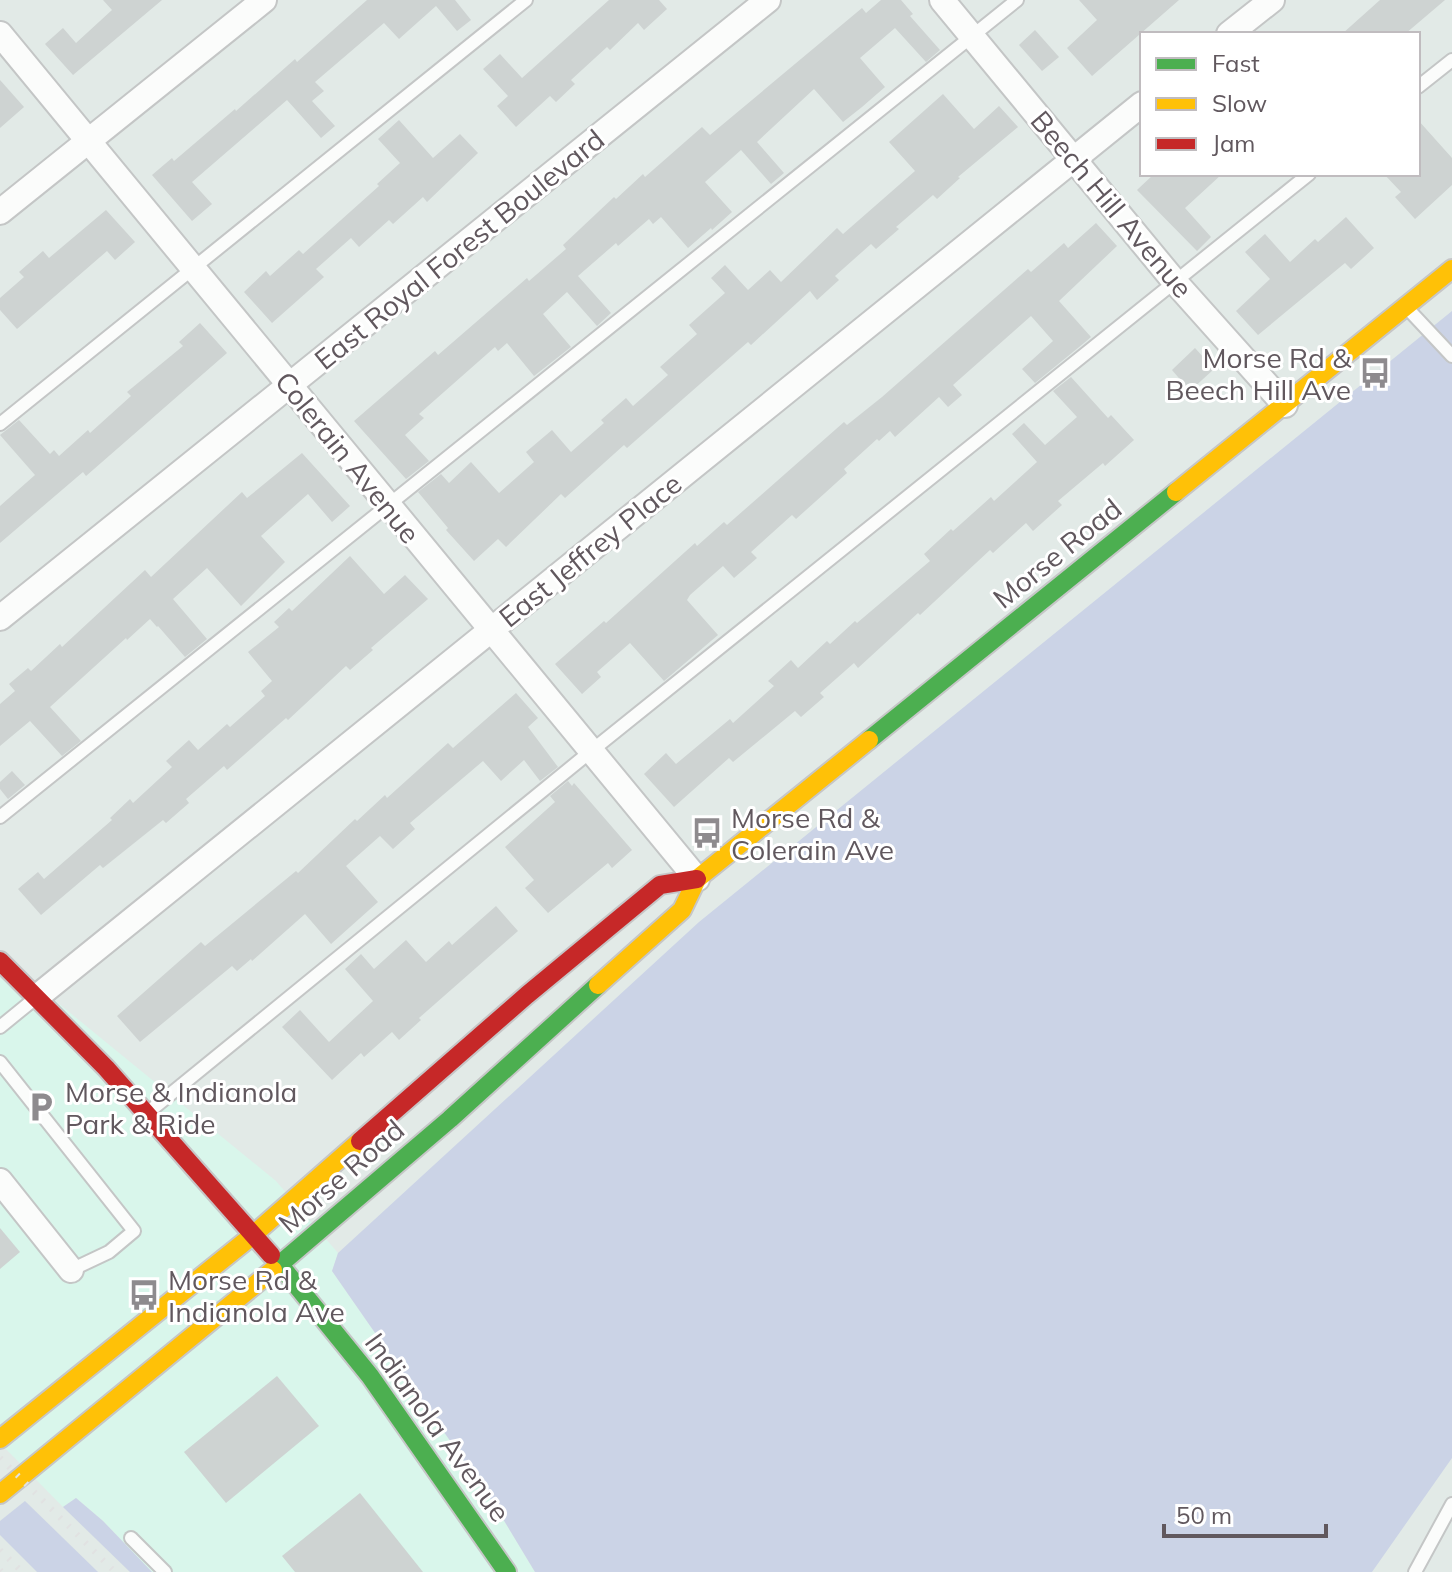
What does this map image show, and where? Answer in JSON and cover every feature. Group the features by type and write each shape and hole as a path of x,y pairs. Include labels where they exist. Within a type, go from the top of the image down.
{"main road":[{"name":"Morse Road","path":"0,1494 280,1265 450,1119 682,910 697,879 1452,269"},
{"name":"Morse Road","path":"0,1439 253,1235 527,995 660,885 697,879"},
{"name":"Indianola Avenue","path":"0,961 38,996 147,1113 313,1303 507,1572"}],"street":[{"path":"0,212 264,0"},
{"name":"East Royal Forest Boulevard","path":"0,618 768,0"},
{"name":"Beech Hill Avenue","path":"942,0 1175,282 1285,405"},
{"path":"1232,32 1272,0"},
{"name":"Colerain Avenue","path":"0,34 697,879"},
{"name":"East Jeffrey Place","path":"38,996 1140,106"},
{"path":"0,1181 71,1270"}],"lane":[{"path":"0,424 526,0"},
{"path":"0,817 1017,0"},
{"path":"1420,85 1452,60"},
{"path":"147,1113 1307,176"},
{"path":"1406,307 1452,356"},
{"path":"0,1027 38,996"},
{"path":"0,1062 134,1231 109,1252 71,1270"},
{"path":"1415,1572 1452,1504"},
{"path":"131,1538 165,1572"}],"shaded area":[{"path":"1452,311 1452,1458 1372,1572 535,1572 494,1504 332,1271 338,1253 699,922"},
{"path":"0,951 58,1003 276,1181 338,1253 332,1271 494,1504 535,1572 152,1572 76,1498 63,1507 0,1443"},
{"path":"76,1498 152,1572 130,1572 63,1507"},
{"path":"25,1501 98,1572 37,1572 0,1535 0,1521"}],"building":[{"path":"103,0 162,0 73,75 45,44 63,28 76,43 112,10"},
{"path":"367,0 455,0 471,20 457,31 436,6 399,39 384,23 315,82 324,91 312,101 335,126 321,138 287,100 192,182 212,204 192,221 152,175 236,111 295,59 297,62"},
{"path":"609,0 659,0 667,9 644,30 638,23 610,50 607,47 571,80 575,84 556,102 550,96 516,127 497,106 508,96 483,69 500,54 522,78"},
{"path":"881,0 901,0 913,14 910,16 940,50 926,62 895,28 860,58 885,87 862,107 843,122 814,89 757,142 784,173 771,184 741,150 705,182 732,212 712,230 688,248 661,217 653,224 649,219 618,246 616,243 578,276 611,313 597,326 567,292 543,314 571,347 534,376 507,343 498,351 495,347 419,414 424,418 405,435 429,461 406,479 354,421 435,351 438,355 527,278 529,281 566,249 563,245 614,197 616,199 643,174 645,177 702,127 710,135 862,8 866,13"},
{"path":"1079,0 1179,0 1092,76 1067,48 1097,20"},
{"path":"1380,0 1445,0 1407,32 1344,32"},
{"path":"1035,30 1059,57 1042,71 1019,45"},
{"path":"0,80 24,107 0,128"},
{"path":"943,94 974,129 999,106 1018,127 958,177 937,199 933,195 876,249 871,244 835,276 839,280 817,300 810,291 751,345 748,342 627,448 624,445 565,498 561,494 506,547 498,539 474,561 418,492 441,474 449,483 471,462 499,493 534,462 526,452 552,430 571,452 604,423 601,420 626,398 633,406 668,375 660,367 697,334 689,325 725,293 711,278 725,265 748,290 770,270 781,282 837,228 843,234 915,171 889,142"},
{"path":"399,120 433,158 460,134 478,153 427,202 423,197 393,224 389,220 359,247 351,238 316,269 324,277 272,323 244,292 266,271 270,276 299,250 303,254 379,186 377,184 400,163 378,139"},
{"path":"1420,122 1452,158 1452,185 1415,219 1395,197 1401,192 1386,176 1420,176"},
{"path":"1152,176 1220,176 1185,208 1211,237 1197,251 1137,190"},
{"path":"106,210 135,242 115,260 107,251 17,329 0,310 0,298 24,277 19,272 43,251 49,258"},
{"path":"1346,217 1374,248 1351,269 1345,263 1258,335 1236,311 1270,279 1245,252 1265,234 1290,262"},
{"path":"1096,223 1117,246 1059,301 1091,337 1035,383 1022,369 1053,341 1031,316 953,385 962,395 948,407 939,397 895,437 890,431 879,441 877,439 844,469 847,473 825,493 796,519 792,515 751,552 757,558 734,578 723,566 690,595 687,600 718,635 664,681 630,643 597,672 601,677 582,694 555,664 695,543 697,546 724,522 727,525 844,422 847,425 882,397 1028,269 1031,272 1064,243 1068,248"},
{"path":"200,323 227,353 86,476 83,472 0,543 0,506 35,475 0,435 19,420 50,454 54,450 59,456 131,396 127,392 183,346 179,342"},
{"path":"1195,348 1214,369 1190,391 1172,370"},
{"path":"1071,377 1108,418 1111,415 1134,440 1058,501 1062,505 1033,531 1026,523 993,553 990,550 858,668 854,663 820,693 824,697 801,717 795,711 733,762 729,758 674,807 644,774 666,753 676,764 730,719 733,723 774,686 768,681 791,660 798,668 827,641 830,644 855,621 857,623 930,561 924,554 951,529 953,531 991,497 994,501 1037,462 1012,434 1024,423 1045,445 1077,417 1053,391"},
{"path":"302,453 350,506 332,522 308,494 261,536 285,562 241,606 207,568 173,599 207,639 185,657 150,619 126,638 50,707 81,741 62,756 30,721 0,746 0,704 15,691 9,684 28,668 31,671 60,644 62,647 145,570 151,577 242,492 247,498"},
{"path":"350,556 384,594 405,575 428,599 350,670 346,666 288,720 286,718 227,770 224,766 186,799 189,803 166,823 163,820 103,868 100,865 41,915 18,889 38,872 44,879 112,820 110,818 130,799 133,803 172,767 166,761 189,740 198,750 265,696 261,691 272,681 248,652 279,627 274,622 289,608 292,611"},
{"path":"516,693 538,718 528,727 558,767 540,781 524,760 501,781 483,761 410,823 415,829 393,849 380,836 346,866 378,902 331,944 305,914 252,961 237,971 232,966 140,1042 117,1016 201,942 205,946 296,871 298,873 355,819 357,821 385,795 387,798 448,743 453,748"},
{"path":"12,771 25,785 8,799 0,789 0,782"},
{"path":"568,781 572,786 574,783 632,850 612,868 608,863 548,913 525,888 534,880 505,847 555,802 550,796"},
{"path":"496,906 518,931 419,1018 421,1020 399,1040 392,1032 364,1057 361,1053 332,1080 282,1027 300,1010 329,1042 373,1001 345,969 361,954 374,969 406,940 426,962 449,941 452,945"},
{"path":"0,1228 20,1252 0,1269"},
{"path":"277,1376 319,1426 226,1503 184,1452"},
{"path":"360,1493 423,1572 295,1572 282,1556"}],"railway":[{"path":"0,1458 115,1572"},
{"path":"0,1550 22,1572"}],"traffic: fast":[{"path":"869,740 1176,492"},
{"path":"273,1270 450,1119 598,985"},
{"path":"280,1265 370,1376 507,1572"}],"traffic: slow":[{"path":"1176,492 1452,269"},
{"path":"598,985 682,910 697,879 869,740"},
{"path":"0,1439 253,1235 360,1141"},
{"path":"0,1494 273,1270"}],"traffic: jam":[{"path":"360,1141 527,995 660,885 697,879"},
{"path":"0,961 106,1068 271,1255"}],"place":[{"name":"Morse Rd & Beech Hill Ave","path":"1375,373"},
{"name":"Morse Rd & Colerain Ave","path":"707,833"},
{"name":"Morse & Indianola Park & Ride","path":"41,1107"},
{"name":"Morse Rd & Indianola Ave","path":"144,1295"}]}
